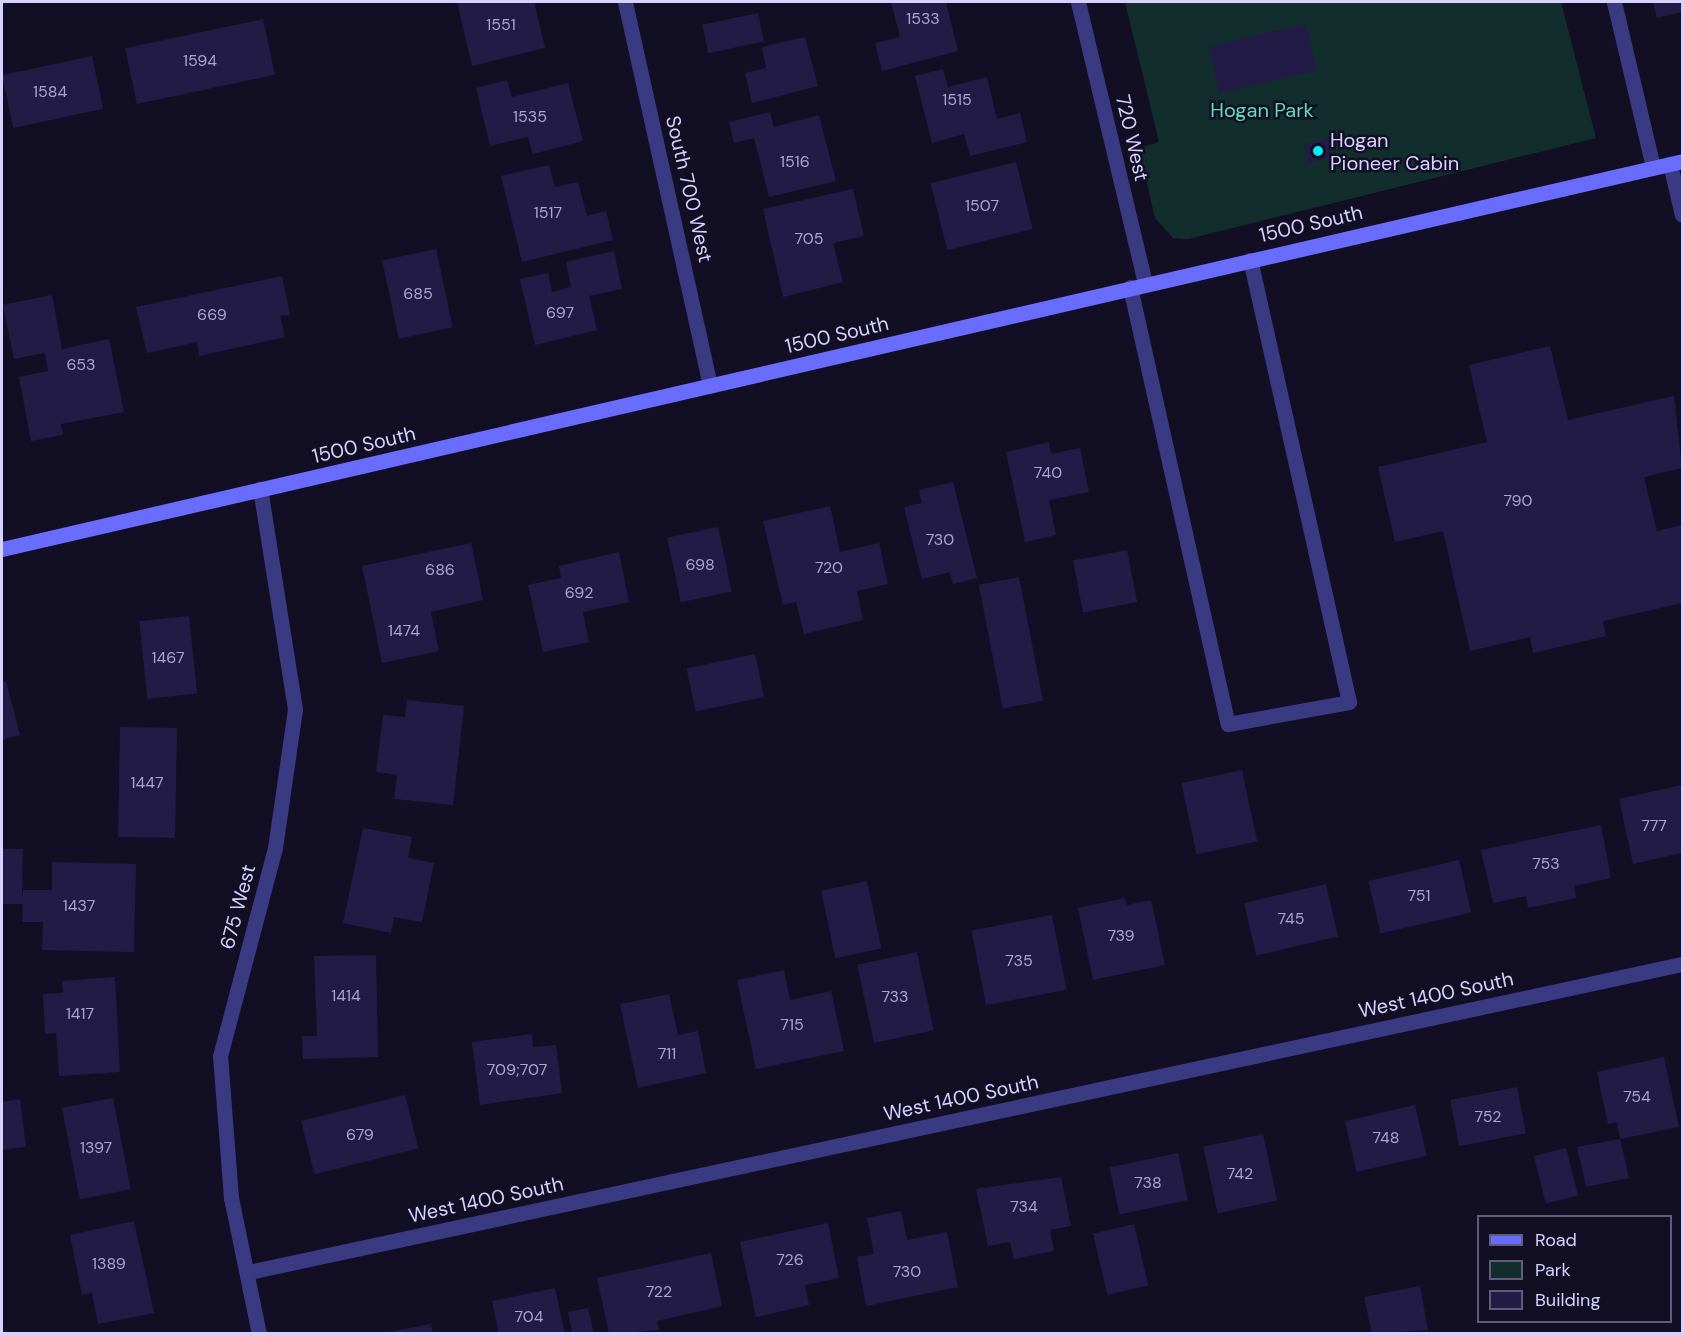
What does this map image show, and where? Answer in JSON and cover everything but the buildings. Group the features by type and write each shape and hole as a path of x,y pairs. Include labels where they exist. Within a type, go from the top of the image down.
{"street":[{"name":"South 700 West","path":"625,2 710,386"},
{"name":"720 West","path":"1078,2 1228,724 1349,702 1250,260"},
{"path":"1614,2 1653,167"},
{"name":"1500 South","path":"2,549 1676,163"},
{"path":"1676,163 1683,215"},
{"name":"675 West","path":"259,1334 249,1272 231,1198 220,1056 275,848 295,709 260,489"},
{"name":"West 1400 South","path":"249,1272 1683,964"}],"green space":[{"name":"Hogan Park","path":"1125,2 1561,2 1596,138 1188,239 1173,238 1155,218 1139,148 1159,142"}],"place":[{"name":"Hogan Pioneer Cabin","path":"1318,151"}]}
